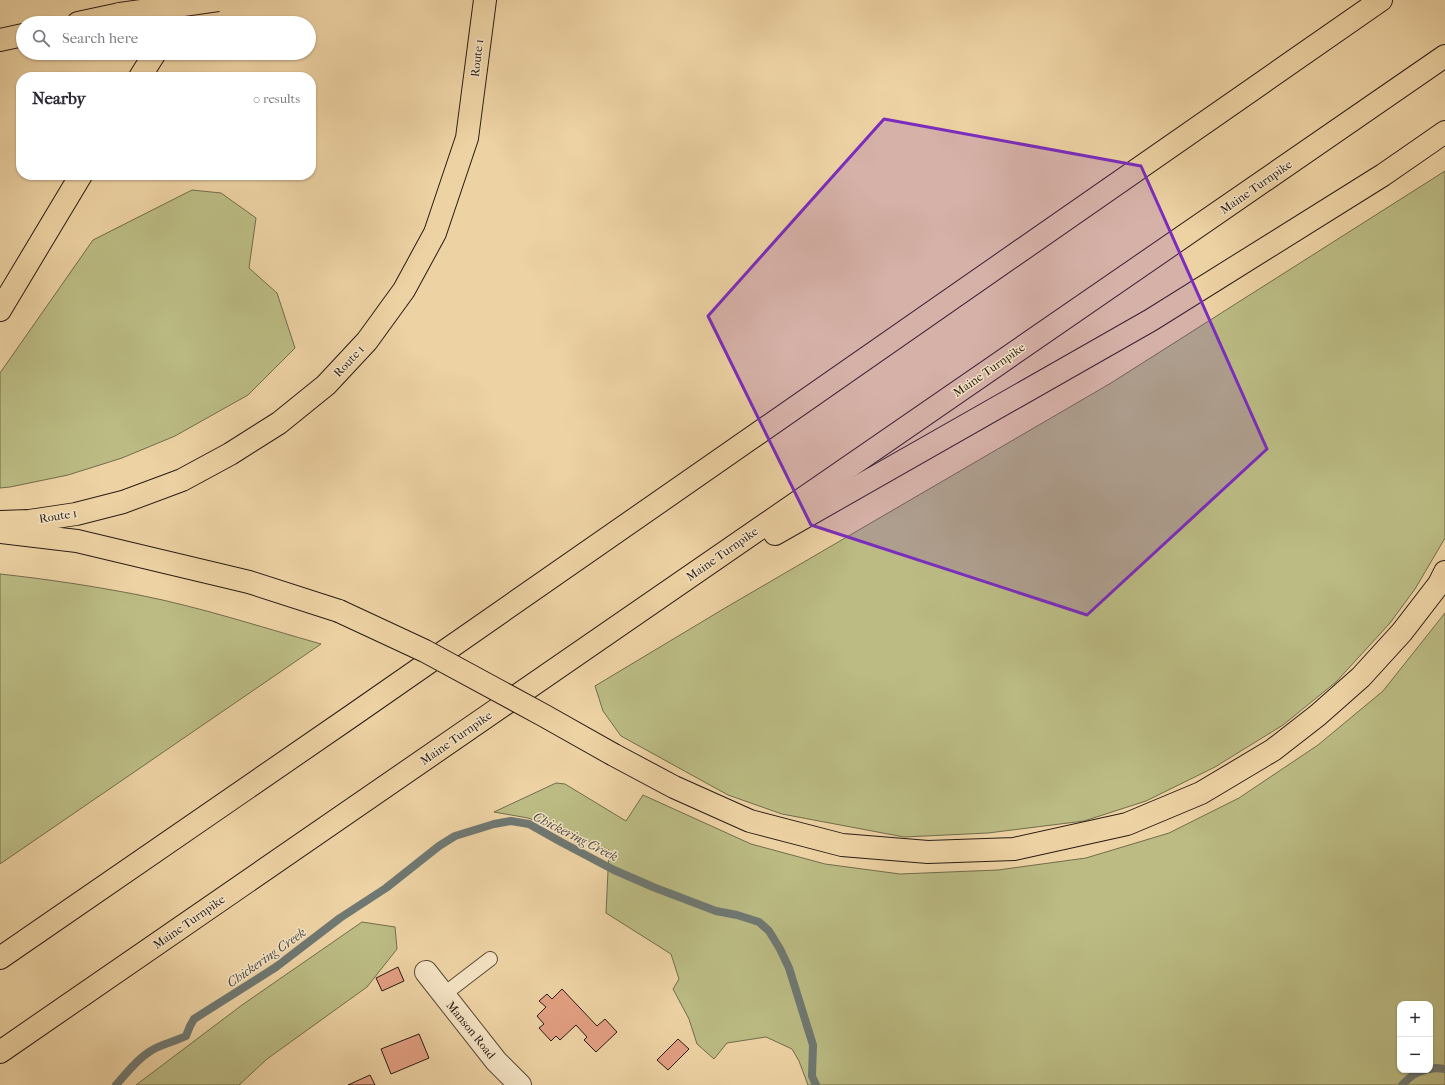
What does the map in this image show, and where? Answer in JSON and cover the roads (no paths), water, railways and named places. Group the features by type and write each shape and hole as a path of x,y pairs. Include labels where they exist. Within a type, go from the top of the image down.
{"main road":[{"path":"177,16 187,0"},
{"path":"111,16 218,0"},
{"name":"Route 1","path":"0,522 29,521 76,514 123,502 182,480 230,454 279,423 326,385 367,342 404,290 435,232 455,175 467,138 485,0"},
{"path":"0,958 353,715 1382,0"},
{"path":"0,40 16,37"},
{"name":"Maine Turnpike","path":"0,1052 1445,56"},
{"path":"143,72 151,60"},
{"path":"648,606 1151,320 1383,175 1445,132"},
{"path":"0,310 78,180"},
{"path":"0,532 77,541 249,582 339,611 425,651 544,715 614,756 674,787 750,820 842,845 928,852 1014,849 1127,824 1201,793 1272,750 1318,715 1361,677 1402,632 1439,584 1445,572"}],"street":[{"name":"Manson Road","path":"426,972 496,1061 520,1085"}],"lane":[{"path":"443,995 490,959"}],"waterway":[{"name":"Chickering Creek","path":"116,1085 131,1067 144,1055 153,1049 186,1036 194,1019 276,967 340,918 386,888 439,846 455,836 494,824 511,821 529,824 614,870 653,887 716,911 737,915 759,922 769,931 789,968 813,1045 812,1076 816,1085"},
{"name":"Chickering Creek","path":"1433,1068 1445,1069"},
{"name":"Chickering Creek","path":"1402,1085 1417,1073"}]}
